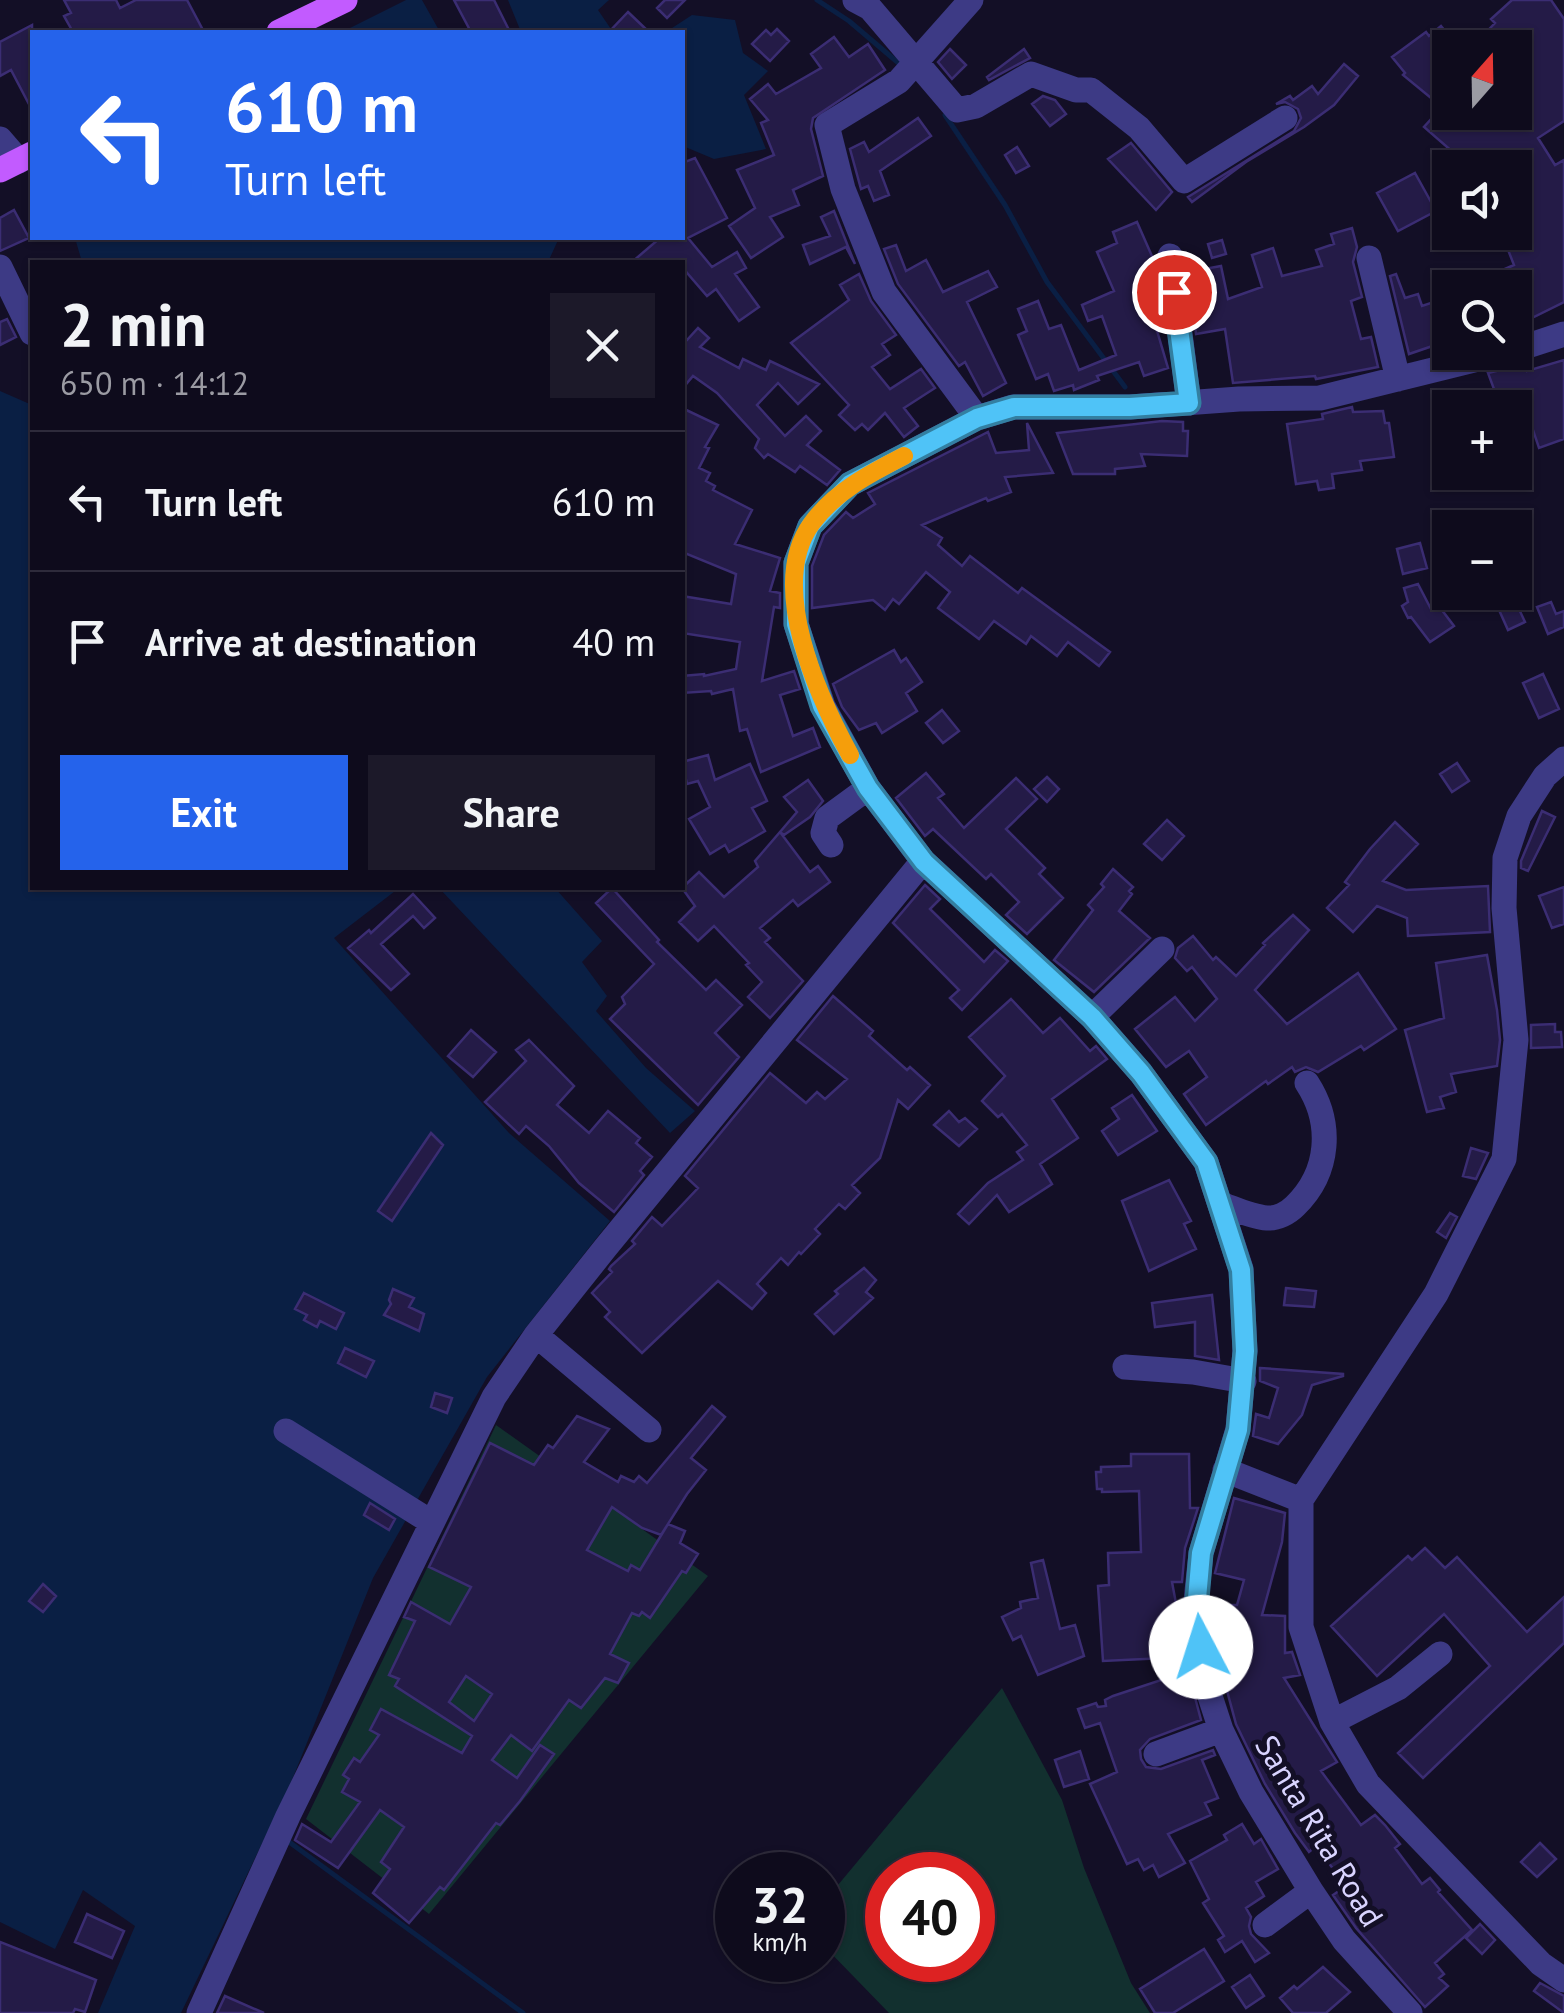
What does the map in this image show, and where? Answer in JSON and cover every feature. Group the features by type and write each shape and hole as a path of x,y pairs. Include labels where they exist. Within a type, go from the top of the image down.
{"main road":[{"path":"283,30 345,0"}],"street":[{"path":"855,0 870,8 907,70 958,110 976,106 1030,74 1076,90 1091,90 1138,128 1184,181 1284,118"},
{"path":"971,0 907,70 827,125 843,189 884,292 977,418"},
{"path":"0,138 17,162"},
{"path":"1170,256 1189,403"},
{"path":"1369,258 1398,379"},
{"path":"0,267 30,329"},
{"path":"1532,344 1564,334"},
{"name":"Santa Rita Road","path":"1410,2013 1344,1940 1311,1891 1251,1792 1221,1730 1206,1684 1196,1610 1201,1553 1238,1430 1244,1381 1241,1270 1206,1162 1141,1073 1092,1017 924,862 868,788 822,706 796,624 796,563 810,526 850,484 977,418 1014,407 1130,407 1320,398 1434,370"},
{"path":"1564,759 1545,776 1519,816 1505,858 1504,908 1516,1040 1504,1159 1436,1294 1301,1500 1301,1627 1332,1722 1368,1784 1541,1964 1564,1980"},
{"path":"832,845 824,833 827,818 868,788"},
{"path":"200,2013 288,1816 494,1397 536,1336 924,862"},
{"path":"1092,1017 1162,949"},
{"path":"1221,1204 1270,1219 1288,1213 1306,1196 1323,1166 1325,1133 1317,1098 1307,1083"},
{"path":"536,1336 649,1430"},
{"path":"1125,1367 1244,1381"},
{"path":"286,1432 431,1522"},
{"path":"1225,1470 1301,1500"},
{"path":"1332,1722 1398,1688 1440,1654"},
{"path":"1156,1754 1221,1730"},
{"path":"1265,1925 1311,1891"}],"green space":[{"path":"496,1425 708,1576 429,1914 306,1819"},
{"path":"1002,1688 1062,1800 1084,1868 1131,1983 1150,2013 889,2013 845,1968 845,1877 865,1853 865,1982 995,1982 995,1852 865,1852"}],"water":[{"path":"406,0 422,0 439,30 346,30"},
{"path":"508,0 609,0 598,10 612,30 520,30"},
{"path":"692,15 735,20 743,53 768,71 744,95 766,149 714,159 685,147 685,30 669,30"},
{"path":"76,240 558,240 549,260 81,260"},
{"path":"0,391 30,404 30,890 396,890 334,938 509,1133 610,1221 487,1377 373,1578 290,1785 181,2013 98,2013 135,1926 83,1890 55,1949 0,1922"},
{"path":"441,890 557,890 602,941 582,962 607,996 596,1011 646,1068 695,1111 670,1133"}],"building":[{"path":"64,0 116,0 120,8 136,0 187,0 203,30 72,30 64,16 71,13"},
{"path":"454,0 494,0 509,30 470,30"},
{"path":"665,0 685,0 667,18 657,8"},
{"path":"1512,0 1551,0 1564,19 1564,121 1538,138 1555,165 1564,160 1564,302 1532,318 1532,270 1503,270 1514,265 1508,250 1532,250 1532,150 1451,150 1424,127 1432,118 1432,130 1532,130 1532,30 1488,30 1495,23 1491,19"},
{"path":"628,12 647,30 611,30"},
{"path":"32,25 30,106 11,70 0,76 0,42"},
{"path":"777,29 789,41 770,61 752,44 766,30 771,35"},
{"path":"1426,32 1429,36 1432,34 1432,99 1403,75 1392,57"},
{"path":"834,37 849,57 868,44 885,70 813,118 811,129 823,176 793,190 799,205 770,217 783,237 751,258 729,226 755,208 737,170 774,155 761,123 768,120 750,99 768,84 776,94 821,68 811,54"},
{"path":"950,49 966,65 952,79 938,62"},
{"path":"1024,49 1030,58 989,80 987,77"},
{"path":"1344,64 1358,76 1334,105 1192,202 1188,197 1294,131 1301,118 1298,109 1285,102 1276,104 1290,96 1293,100 1312,86 1318,94"},
{"path":"1043,96 1055,100 1066,114 1050,126 1032,104"},
{"path":"918,118 931,136 880,171 889,195 874,201 868,186 861,189 850,149 864,142 869,152"},
{"path":"1131,143 1172,192 1156,210 1108,159"},
{"path":"1017,147 1029,166 1016,173 1005,155"},
{"path":"695,158 727,218 688,238 712,267 737,252 746,268 735,274 759,307 739,321 716,289 707,296 685,270 685,260 634,260 658,240 685,240 685,162"},
{"path":"1415,173 1432,204 1432,213 1398,231 1377,193"},
{"path":"14,210 29,238 0,251 0,218"},
{"path":"834,211 855,264 846,247 810,264 803,245 830,236 821,217"},
{"path":"1137,222 1155,263 1155,267 1140,273 1168,368 1144,376 1139,362 1097,376 1099,380 1074,390 1073,385 1054,391 1048,374 1036,379 1018,335 1027,331 1018,309 1038,301 1049,329 1061,325 1079,370 1116,355 1102,316 1088,321 1082,305 1114,291 1097,252 1117,243 1113,232"},
{"path":"1352,228 1357,247 1353,262 1362,297 1351,301 1361,339 1371,337 1378,367 1316,379 1315,376 1233,383 1225,329 1196,334 1188,272 1221,266 1228,299 1262,287 1252,255 1273,248 1282,276 1322,266 1316,250 1334,244 1331,234"},
{"path":"1222,240 1226,254 1212,258 1208,244"},
{"path":"896,245 906,271 926,260 943,292 988,271 997,287 967,302 1006,383 983,396 965,362 959,366 898,284 884,249"},
{"path":"859,274 871,301 896,335 882,344 890,355 872,367 890,389 921,369 935,388 904,408 918,426 904,437 885,413 868,430 862,424 855,430 839,415 849,405 791,343 849,300 840,285"},
{"path":"1396,274 1405,298 1418,294 1422,306 1432,303 1432,346 1409,354 1390,276"},
{"path":"7,319 16,337 0,345 0,322"},
{"path":"698,328 709,338 700,347 739,368 743,359 766,370 770,361 819,384 798,404 778,383 757,405 785,436 806,416 821,431 807,445 840,470 827,485 800,466 795,472 768,454 764,458 755,448 759,439 717,393 693,376 685,385 687,340"},
{"path":"1564,360 1564,439 1539,448 1532,427 1532,390 1494,390 1488,373 1532,370"},
{"path":"1352,407 1353,412 1383,411 1385,423 1389,423 1394,457 1360,461 1362,470 1332,474 1334,488 1319,490 1317,481 1296,484 1287,424 1323,419 1322,414"},
{"path":"685,409 718,425 699,468 710,473 706,481 715,486 713,490 752,510 735,544 780,558 770,591 780,593 780,608 774,607 762,681 794,671 800,689 780,695 793,736 813,728 820,747 761,772 747,729 740,731 733,689 712,694 685,693 685,676 736,669 740,642 685,633 685,596 731,604 736,574 685,553"},
{"path":"1183,422 1183,431 1188,431 1187,456 1141,454 1145,466 1115,469 1115,474 1073,474 1057,433"},
{"path":"1027,423 1053,473 1005,477 1011,492 988,501 986,498 922,525 942,538 938,545 962,566 970,556 1018,593 1022,588 1110,652 1099,666 1068,642 1057,656 1031,636 1026,644 994,621 979,639 938,608 950,592 926,572 899,604 893,599 885,610 873,600 812,608 812,566 824,535 846,512 853,518 875,504 868,493 988,432 996,453 1029,450"},
{"path":"1420,543 1427,568 1403,574 1397,549"},
{"path":"1418,584 1431,609 1442,610 1454,626 1430,642 1402,606 1408,602 1404,588"},
{"path":"1551,602 1556,614 1564,611 1564,627 1548,634 1537,607"},
{"path":"1499,610 1519,610 1525,622 1508,630"},
{"path":"894,650 901,662 906,658 922,682 906,693 917,711 882,733 876,723 859,730 842,707 833,684"},
{"path":"1543,674 1559,709 1539,718 1523,683"},
{"path":"942,710 959,731 943,743 926,723"},
{"path":"708,755 715,780 750,764 767,801 752,808 765,831 729,852 725,845 710,854 689,819 710,807 698,781 687,784 685,761"},
{"path":"1457,763 1469,781 1452,792 1440,774"},
{"path":"926,773 944,794 938,798 964,828 1016,778 1037,799 1006,829 1045,868 1039,874 1063,898 1027,934 1006,915 1019,902 991,874 986,879 933,829 925,836 896,798"},
{"path":"1047,777 1059,789 1047,802 1034,789"},
{"path":"808,780 823,801 810,817 784,835 780,832 797,812 784,797"},
{"path":"1542,811 1555,817 1528,871 1521,868 1521,861"},
{"path":"1167,820 1184,836 1162,860 1144,844"},
{"path":"1395,822 1418,844 1383,881 1406,890 1488,886 1490,932 1408,936 1407,918 1377,906 1353,932 1327,908"},
{"path":"780,832 810,872 818,866 830,882 798,906 793,900 760,928 770,938 765,942 803,981 770,1018 748,997 762,982 714,926 698,941 679,922 695,906 683,890 699,872 724,897 758,867 755,861"},
{"path":"1113,869 1133,887 1119,911 1150,938 1094,992 1054,960 1093,910 1088,905"},
{"path":"925,885 940,899 930,909 984,962 995,950 1008,961 962,1010 950,998 959,990 893,923"},
{"path":"1564,887 1564,924 1552,928 1539,896"},
{"path":"614,890 657,942 706,990 716,980 742,1005 715,1033 739,1057 698,1105 610,1019 625,1004 622,997 654,964 596,903"},
{"path":"413,894 435,918 424,928 413,916 381,944 409,974 391,990 348,948 369,930 371,933"},
{"path":"1293,915 1309,930 1255,990 1287,1024 1358,973 1396,1029 1318,1072 1306,1067 1295,1072 1292,1067 1206,1125 1184,1094 1207,1077 1189,1051 1166,1067 1135,1029 1175,997 1195,1021 1217,999 1192,967 1187,971 1175,958 1178,948 1193,936 1213,960 1216,957 1236,976"},
{"path":"1487,955 1500,1040 1497,1066 1451,1074 1456,1092 1440,1097 1444,1108 1427,1112 1405,1030 1444,1018 1436,963"},
{"path":"833,996 873,1031 869,1036 930,1085 908,1109 898,1100 880,1158 852,1185 860,1193 845,1209 839,1204 815,1229 820,1234 788,1265 781,1258 757,1284 766,1293 752,1309 718,1281 642,1353 605,1317 610,1312 592,1293 612,1272 611,1266 635,1244 632,1241 652,1217 662,1226 698,1188 685,1176 770,1073 806,1103 817,1092 825,1099 847,1079 797,1040"},
{"path":"1011,999 1043,1033 1060,1018 1090,1051 1096,1046 1107,1059 1052,1099 1078,1138 1040,1164 1052,1184 1009,1212 997,1195 969,1224 958,1214 988,1183 1023,1160 1017,1152 1027,1145 1002,1114 998,1117 982,1101 1005,1076 969,1037"},
{"path":"1555,1024 1555,1032 1561,1032 1562,1047 1531,1048 1531,1025"},
{"path":"471,1030 496,1052 473,1077 448,1056"},
{"path":"529,1040 574,1086 557,1105 589,1133 608,1111 640,1138 636,1143 652,1157 640,1171 644,1175 614,1212 579,1183 549,1146 526,1126 519,1134 485,1102 526,1061 516,1050"},
{"path":"1132,1095 1157,1131 1118,1155 1102,1131 1119,1119 1112,1108"},
{"path":"949,1111 959,1122 965,1118 977,1129 959,1146 934,1125"},
{"path":"431,1133 443,1145 392,1221 378,1211"},
{"path":"1471,1148 1488,1153 1476,1179 1463,1176"},
{"path":"1169,1180 1191,1221 1184,1224 1196,1249 1149,1271 1122,1201"},
{"path":"1450,1213 1457,1217 1446,1238 1437,1232"},
{"path":"864,1268 876,1280 866,1292 873,1298 834,1334 815,1314 838,1294 835,1291"},
{"path":"1286,1288 1316,1291 1314,1307 1284,1305"},
{"path":"393,1289 414,1298 409,1307 424,1314 419,1331 384,1315 391,1304"},
{"path":"304,1293 344,1313 336,1329 320,1321 317,1327 304,1320 307,1315 295,1309"},
{"path":"1212,1295 1219,1360 1195,1356 1195,1322 1155,1327 1152,1303"},
{"path":"345,1348 374,1361 366,1377 338,1363"},
{"path":"1260,1368 1343,1376 1312,1385 1302,1415 1278,1444 1253,1436 1256,1414 1269,1418 1278,1388 1260,1381"},
{"path":"435,1393 452,1398 447,1413 431,1407"},
{"path":"712,1406 725,1417 691,1458 706,1470 687,1494 661,1535 642,1528 612,1507 587,1550 628,1571 631,1565 640,1570 668,1524 685,1531 680,1543 698,1554 650,1618 642,1612 639,1616 632,1613 610,1654 629,1663 618,1683 605,1678 581,1708 569,1700 532,1751 511,1735 492,1760 517,1778 540,1745 554,1754 520,1801 500,1825 496,1823 444,1890 440,1887 409,1923 373,1893 390,1869 381,1862 404,1827 380,1810 338,1868 295,1840 302,1824 331,1842 360,1802 342,1792 349,1779 343,1775 354,1758 360,1762 379,1735 370,1730 381,1709 462,1753 472,1736 395,1686 399,1679 389,1675 415,1621 404,1617 411,1602 450,1624 471,1587 429,1567 490,1443 534,1465 548,1445 553,1448 577,1416 609,1429 584,1462 618,1482 621,1476 634,1482 639,1476 647,1483","holes":["466,1676 492,1694 474,1721 449,1702"]},
{"path":"1131,1454 1189,1454 1190,1508 1198,1508 1185,1548 1182,1582 1172,1582 1186,1657 1103,1661 1098,1586 1109,1585 1108,1553 1141,1552 1139,1491 1102,1492 1097,1489 1096,1472 1101,1472 1101,1467 1131,1466"},
{"path":"1234,1498 1285,1513 1282,1542 1262,1615 1285,1616 1285,1653 1292,1652 1300,1675 1284,1678 1337,1762 1321,1771 1361,1825 1375,1815 1385,1825 1400,1844 1395,1848 1422,1884 1430,1878 1472,1930 1435,1963 1444,1974 1439,1978 1448,1986 1425,2007 1356,1928 1333,1895 1346,1886 1316,1846 1309,1852 1295,1833 1265,1784 1236,1724 1219,1661 1228,1658 1227,1654 1218,1655 1211,1610 1212,1605 1237,1605 1244,1580 1215,1573"},
{"path":"370,1503 395,1519 389,1530 364,1515"},
{"path":"1425,1548 1445,1568 1457,1557 1527,1632 1564,1597 1564,1643 1423,1778 1398,1753 1490,1666 1444,1614 1377,1676 1331,1626 1408,1556 1412,1560"},
{"path":"1043,1560 1060,1629 1075,1625 1084,1656 1038,1675 1021,1636 1013,1640 1002,1617 1021,1608 1020,1602 1038,1598 1031,1563"},
{"path":"43,1584 56,1596 43,1612 29,1601"},
{"path":"1188,1671 1201,1720 1150,1739 1140,1750 1141,1759 1146,1767 1161,1769 1213,1750 1215,1755 1202,1760 1218,1798 1205,1803 1211,1815 1168,1834 1185,1863 1159,1877 1153,1865 1144,1870 1138,1859 1127,1864 1090,1784 1117,1772 1100,1723 1085,1728 1078,1709 1096,1703 1098,1707 1106,1706 1105,1700 1113,1696"},
{"path":"1080,1751 1089,1779 1064,1787 1055,1760"},
{"path":"1242,1824 1254,1844 1261,1839 1278,1869 1256,1882 1264,1896 1246,1908 1251,1917 1251,1934 1269,1953 1255,1962 1242,1941 1225,1952 1218,1940 1224,1936 1203,1903 1209,1899 1190,1861 1227,1840 1224,1835"},
{"path":"1540,1843 1556,1859 1537,1877 1521,1862"},
{"path":"87,1914 124,1931 112,1958 75,1942"},
{"path":"1480,1924 1495,1940 1482,1954 1466,1938"},
{"path":"0,1942 96,1980 85,2012 75,2009 73,2013 0,2013"},
{"path":"1204,1949 1224,1981 1173,2013 1155,2013 1140,1989"},
{"path":"1323,1967 1350,1992 1326,2013 1293,2013 1280,1998"},
{"path":"1250,1975 1264,1996 1246,2008 1232,1987"},
{"path":"1540,1983 1564,1996 1564,2013 1534,1991"},
{"path":"225,1996 264,2013 217,2013"}],"waterway":[{"path":"817,0 849,21 902,66"},
{"path":"945,115 1005,205 1047,282 1125,387"},
{"path":"285,1839 523,2013"}],"slow traffic":[{"path":"850,755 822,706 796,624 796,563 810,526 850,484 904,456"}],"route":[{"path":"1174,292 1189,403 1014,407 977,418 850,484 810,526 796,563 796,624 822,706 868,788 924,862 1092,1017 1141,1073 1206,1162 1241,1270 1245,1351 1238,1430 1201,1553 1196,1610 1201,1647"}]}
